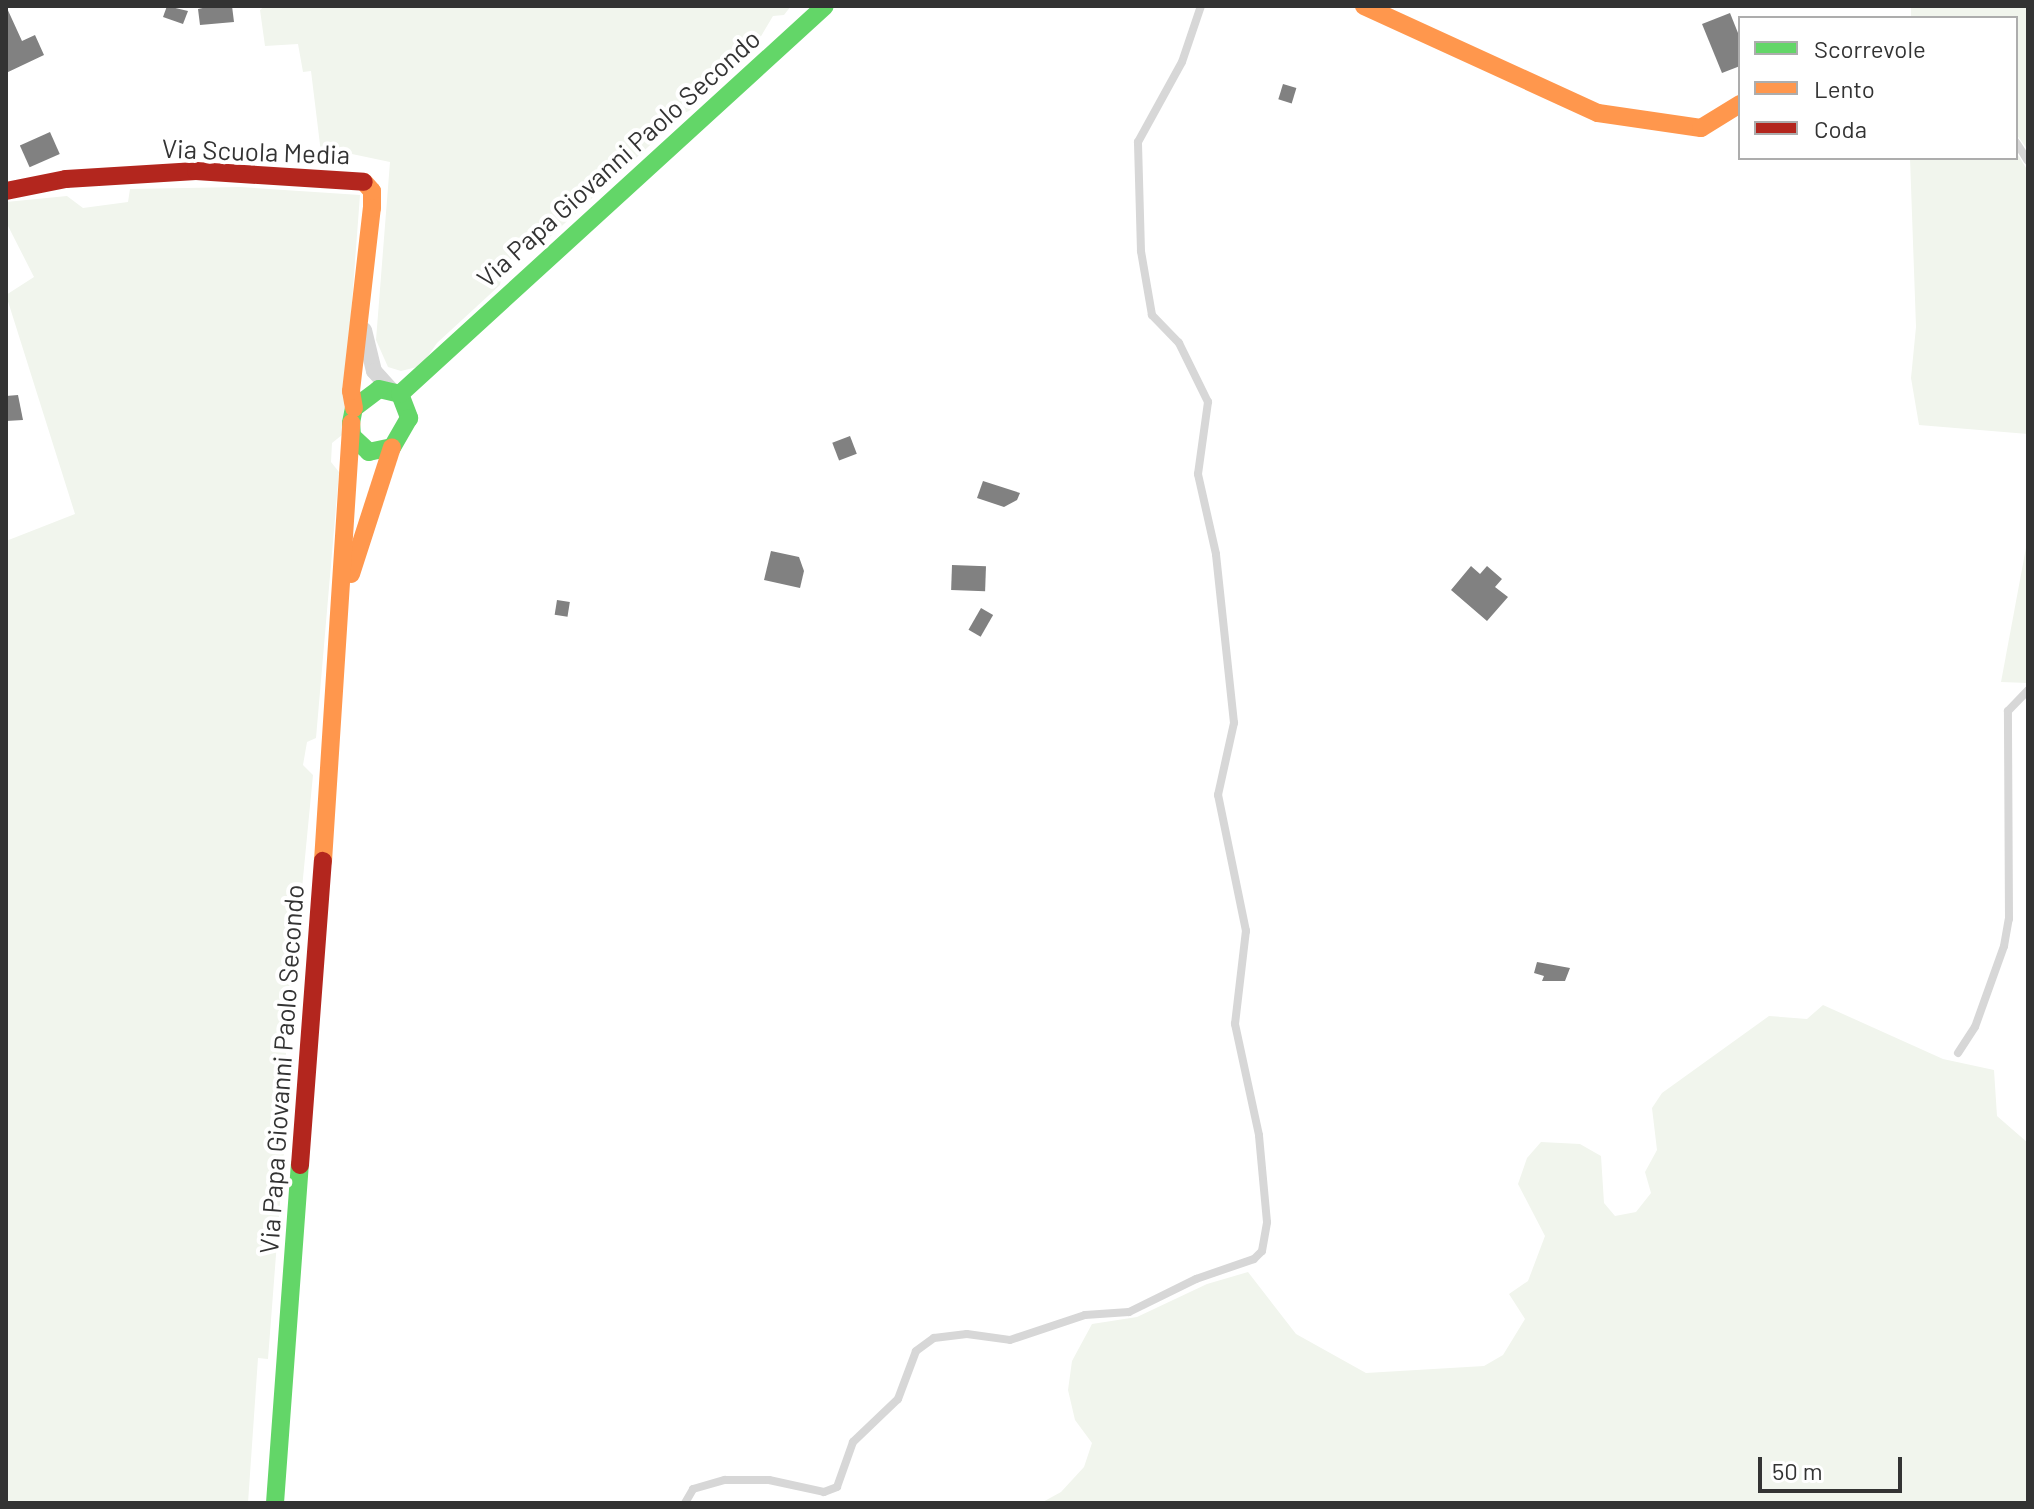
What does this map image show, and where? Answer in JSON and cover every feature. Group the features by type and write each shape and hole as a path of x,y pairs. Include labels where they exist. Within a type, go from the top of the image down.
{"main road":[{"name":"Via Papa Giovanni Paolo Secondo","path":"449,352 492,306 825,6"},
{"path":"1364,6 1598,113 1701,128 1738,105"},
{"name":"Via Scuola Media","path":"6,191 132,173 363,181 372,191 363,319 351,391 353,415 340,639"},
{"path":"392,447 369,452 359,448 353,415 367,394 395,391 449,352"},
{"path":"340,639 354,558 392,447 449,352"},
{"path":"395,391 409,418"},
{"name":"Via Papa Giovanni Paolo Secondo","path":"275,1503 340,639"}],"street":[{"path":"363,319 367,354 395,391"}],"lane":[{"path":"685,1503 693,1489 725,1480 769,1480 824,1492 837,1487 853,1442 898,1399 916,1351 934,1338 1025,1338 1085,1315 1129,1312 1196,1279 1254,1259 1262,1251 1267,1222 1259,1135 1235,1024 1246,931 1218,795 1234,723 1216,554 1198,474 1208,402 1179,343 1152,315 1141,251 1138,142 1182,62 1201,6"},
{"path":"1958,1053 1975,1027 2004,946 2009,919 2008,711 2028,690"}],"shaded area":[{"path":"265,6 791,6 784,15 773,16 754,48 689,111 662,122 660,136 540,246 523,247 503,268 500,285 437,343 421,366 401,371 388,367 376,340 390,162 352,154 322,161 311,71 303,72 298,44 265,46 260,10"},
{"path":"1911,6 2028,6 2028,150 2018,137 2018,16 1911,16"},
{"path":"2018,155 2028,171 2028,434 1919,425 1911,378 1916,327 1910,160 2018,160"},
{"path":"240,187 360,195 342,435 332,443 331,462 339,472 316,738 307,742 303,765 313,775 278,1136 285,1138 268,1359 258,1358 248,1503 6,1503 6,541 75,514 6,295 34,277 6,222 6,202 67,196 83,208 128,202 130,189"},
{"path":"2028,537 2028,683 2001,682"},
{"path":"1823,1005 1943,1059 1994,1070 1997,1116 2028,1143 2028,1503 1041,1503 1061,1492 1084,1467 1092,1443 1075,1420 1068,1390 1072,1361 1092,1324 1137,1317 1207,1284 1248,1272 1296,1334 1366,1373 1484,1366 1503,1355 1525,1319 1509,1294 1528,1281 1545,1236 1518,1184 1527,1158 1541,1142 1580,1144 1601,1156 1604,1203 1615,1216 1636,1212 1651,1193 1645,1172 1657,1150 1652,1108 1662,1093 1769,1016 1807,1019"}],"building":[{"path":"6,6 22,41 35,35 44,55 6,73"},
{"path":"167,6 188,11 183,24 163,17"},
{"path":"232,6 234,22 200,25 198,9"},
{"path":"1730,13 1738,33 1738,67 1722,73 1702,24"},
{"path":"1283,84 1296,88 1292,103 1278,99"},
{"path":"50,132 60,154 30,167 20,145"},
{"path":"18,395 23,420 6,421 6,396"},
{"path":"850,436 857,454 839,461 832,443"},
{"path":"983,481 1020,493 1017,500 1004,507 977,498"},
{"path":"771,551 799,557 804,571 800,588 764,580"},
{"path":"952,565 986,566 985,591 951,590"},
{"path":"1471,566 1480,574 1487,566 1502,579 1495,587 1508,597 1487,621 1451,590"},
{"path":"557,600 570,602 567,617 555,615"},
{"path":"981,608 993,615 981,637 968,630"},
{"path":"1537,962 1570,968 1565,981 1542,981 1544,976 1534,973"}],"traffic: fast":[{"path":"400,394 825,6"},
{"path":"379,389 400,394 409,418 392,447 369,452 352,436 351,423 354,408 379,389"},
{"path":"275,1503 300,1165"}],"traffic: slow":[{"path":"1364,6 1598,113 1701,128 1738,105"},
{"path":"354,408 351,391 372,208 372,191 364,182"},
{"path":"323,861 351,423"},
{"path":"351,574 392,447"}],"traffic: jam":[{"path":"6,191 66,179 196,171 364,182"},
{"path":"300,1165 323,861"}]}
